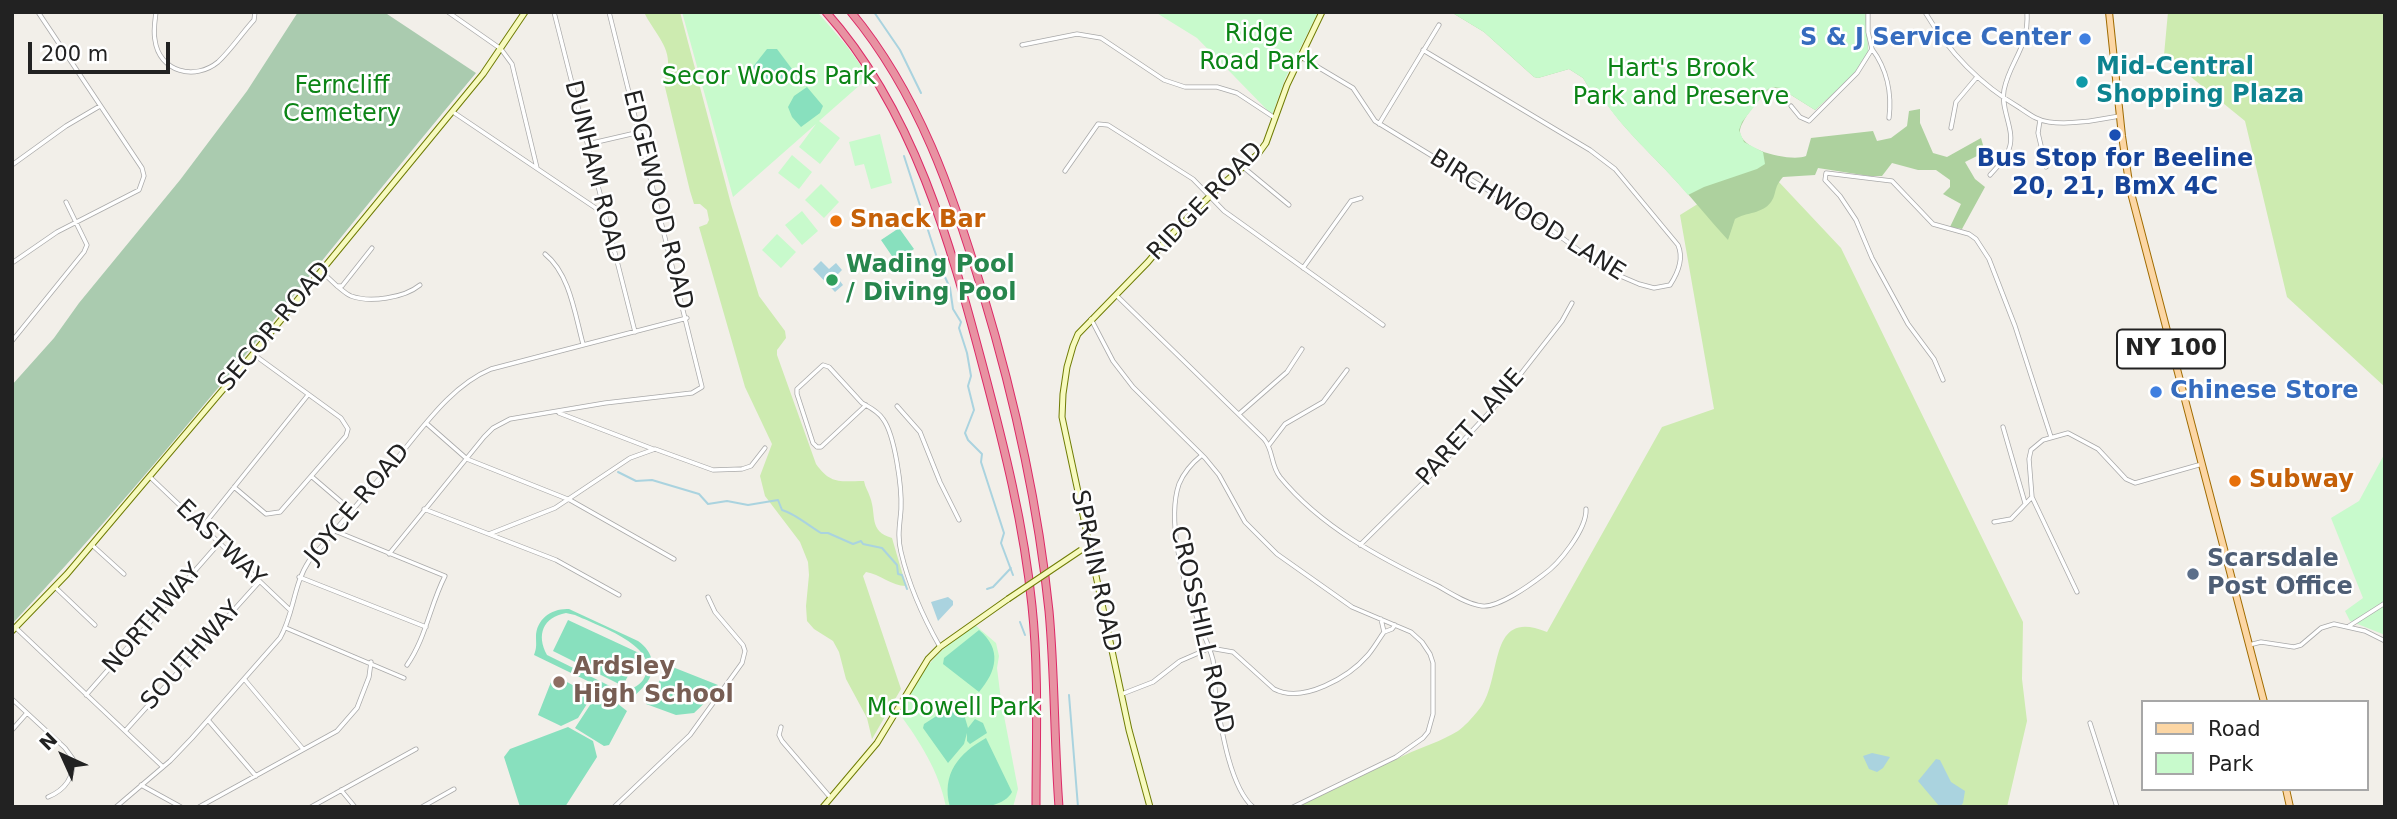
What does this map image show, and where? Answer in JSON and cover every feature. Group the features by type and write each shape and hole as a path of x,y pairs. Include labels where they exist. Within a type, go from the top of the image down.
{"highway":[{"path":"826,12 871,70 908,139 945,236 988,385 1016,503 1031,597 1036,675 1036,807"},
{"path":"851,12 890,65 908,95 930,143 963,231 1000,355 1029,482 1045,574 1052,644 1059,807"}],"main road":[{"name":"NY 100","path":"2109,12 2119,116 2130,189 2263,700"}],"street":[{"path":"12,263 57,232 139,190 143,184 142,168 38,12"},
{"path":"156,12 155,40 158,48 169,65 178,71 191,73 205,70 219,61 254,20 255,12"},
{"name":"SECOR ROAD","path":"14,630 92,545 253,354 452,111 501,49 525,12"},
{"name":"DUNHAM ROAD","path":"554,12 635,332"},
{"name":"EDGEWOOD ROAD","path":"556,412 605,403 692,393 702,388 687,318 609,12"},
{"name":"RIDGE ROAD","path":"1078,334 1210,196 1266,143 1322,12"},
{"path":"1868,12 1868,32 1872,49 1886,75 1891,102 1889,118"},
{"path":"1925,12 1941,37 1977,77 2004,100 2040,120 2074,122 2119,116"},
{"path":"1990,174 2005,158 2011,145 2004,100 2005,88 2025,41 2026,12"},
{"path":"450,13 501,49 512,64 537,168"},
{"path":"1379,124 1438,25"},
{"path":"1022,45 1065,35 1093,36 1113,45 1164,80 1185,87 1216,87 1237,93 1275,118"},
{"path":"1791,106 1800,117 1809,121 1857,73 1872,49"},
{"name":"BIRCHWOOD LANE","path":"1301,57 1353,88 1379,124 1542,223 1615,275 1654,288 1670,285 1677,274 1681,252 1678,245 1615,169 1590,150 1423,50"},
{"path":"1951,128 1956,102 1977,77"},
{"path":"12,165 66,126 100,106"},
{"path":"452,111 605,215"},
{"path":"2040,120 2038,133 2046,167"},
{"path":"1065,171 1098,124 1104,124 1193,180 1224,211 1383,325"},
{"path":"587,144 640,132"},
{"path":"1242,167 1289,205"},
{"path":"1943,380 1934,359 1908,324 1872,258 1856,220 1825,180 1824,174 1892,181 1933,224 1969,234 1976,239 1991,263 2015,326 2051,437"},
{"path":"1303,268 1351,201 1361,198"},
{"path":"12,341 87,245 66,202"},
{"path":"337,286 342,286 372,248"},
{"path":"545,254 555,262 562,275 583,344"},
{"path":"321,271 350,296 384,300 415,290 420,285"},
{"path":"1115,295 1269,445 1271,463 1283,480 1319,514 1360,545 1462,598 1481,606 1489,605 1529,585 1556,565 1581,527 1586,509"},
{"name":"PARET LANE","path":"1360,545 1482,421 1562,321 1572,303"},
{"name":"JOYCE ROAD","path":"116,807 163,767 245,680 286,628 299,577 309,561 426,423 464,384 491,369 687,318"},
{"path":"1091,319 1108,352 1133,387 1202,455 1219,475 1245,522 1276,554 1352,607 1417,636 1427,647 1433,663 1434,678 1433,714 1428,732 1418,743 1396,757 1293,807"},
{"name":"SPRAIN ROAD","path":"1078,334 1067,367 1062,417 1122,694 1150,807"},
{"path":"1239,414 1287,372 1302,349"},
{"path":"234,487 266,513 276,514 286,507 346,436 347,426 341,418 253,354"},
{"path":"868,406 821,447 817,447 810,435 797,389 823,365 829,367 835,376 885,420 890,434 901,502 897,535 901,554 922,614 940,647"},
{"path":"1269,445 1286,424 1324,402 1347,370"},
{"path":"204,526 308,395"},
{"path":"897,406 920,432 960,520"},
{"path":"388,554 493,428 510,419 556,412 713,470 751,466 765,449"},
{"path":"426,423 467,459 570,500 674,559"},
{"path":"2003,427 2025,503"},
{"path":"2077,593 2032,497 2030,453 2037,444 2068,433 2098,449 2132,482 2145,482 2202,464"},
{"path":"489,534 555,508 630,457 655,450"},
{"name":"CROSSHILL ROAD","path":"1202,455 1186,470 1180,481 1175,525 1189,593 1214,664 1215,695 1224,738 1242,796 1253,807"},
{"path":"311,476 352,511"},
{"name":"EASTWAY","path":"150,477 290,610"},
{"path":"1994,522 2011,519 2032,497"},
{"path":"424,509 556,560 619,595"},
{"path":"335,531 445,576 415,654 407,665"},
{"name":"NORTHWAY","path":"86,695 220,542"},
{"path":"822,807 877,743 921,668 940,647 1090,544"},
{"path":"92,545 124,574"},
{"path":"299,577 426,627"},
{"name":"SOUTHWAY","path":"126,730 259,582"},
{"path":"55,587 95,625"},
{"path":"614,807 690,735 742,663 745,651 743,646 715,612 708,597"},
{"path":"2349,626 2385,603"},
{"path":"1381,619 1384,632"},
{"path":"2249,645 2261,642 2294,647 2301,645 2321,628 2334,624 2349,626 2385,640"},
{"path":"1122,694 1153,682 1180,661 1210,648 1233,652 1274,689 1293,695 1303,694 1356,667 1384,632 1395,625"},
{"path":"286,628 404,678"},
{"path":"14,630 126,730 163,767"},
{"path":"200,807 337,731 347,721 364,692 371,662"},
{"path":"245,680 303,749"},
{"path":"12,699 73,759 68,783 48,797"},
{"path":"12,730 27,713"},
{"path":"208,720 256,776"},
{"path":"2090,723 2117,807"},
{"path":"781,727 779,735 782,741 830,797"},
{"path":"311,807 416,749"},
{"path":"141,785 181,807"},
{"path":"422,807 454,789"},
{"path":"341,790 355,807"},
{"path":"433,800 438,807"}],"green space":[{"name":"Ferncliff Cemetery","path":"298,12 384,12 476,73 132,490 12,624 12,385 54,338 79,303 180,180 247,91"},
{"path":"644,12 680,12 731,204 759,296 785,331 786,338 777,350 777,355 816,464 831,479 864,481 876,527 892,538 906,586 871,573 866,572 863,576 901,689 872,739 867,718 846,679 839,652 833,641 807,621 808,562 800,542 765,496 760,476 772,444 745,387 699,227 707,224 709,220 707,210 700,204 694,204 690,191 664,83 668,66 666,51"},
{"name":"Secor Woods Park","path":"682,12 817,12 820,15 869,77 819,121 840,138 820,164 799,147 816,124 733,197"},
{"name":"Ridge Road Park","path":"1155,12 1318,12 1285,79 1272,115 1197,38"},
{"name":"Hart's Brook Park and Preserve","path":"1451,12 1865,12 1868,52 1852,76 1815,110 1780,88 1770,88 1743,122 1740,132 1743,139 1758,150 1779,156 1806,156 1811,138 1873,131 1877,141 1891,138 1907,126 1909,111 1920,109 1920,123 1933,153 1947,157 1981,138 1985,152 1965,162 1975,179 1985,187 1962,229 1950,227 1961,204 1943,194 1950,187 1950,180 1936,170 1918,170 1892,163 1882,176 1869,176 1818,168 1815,175 1783,177 1767,206 1735,219 1728,240 1623,125 1596,87 1591,91 1583,78 1569,69 1534,77 1484,32"},
{"name":"Hart's Brook Park and Preserve","path":"1451,12 1865,12 1868,52 1852,76 1815,110 1780,88 1768,89 1742,122 1739,130 1744,142 1763,152 1765,164 1688,195 1627,130 1596,87 1591,91 1583,78 1569,69 1534,77 1484,32"},
{"path":"2168,12 2385,12 2385,387 2287,297 2245,121 2164,55"},
{"path":"767,49 777,49 792,69 784,78 770,81 752,68"},
{"path":"807,87 823,106 820,113 801,127 788,107 794,96"},
{"path":"880,134 892,183 871,189 864,164 855,166 849,142"},
{"path":"792,155 812,172 799,189 778,173"},
{"path":"1762,164 1841,248 2023,622 2022,679 2027,721 2007,807 1293,807 1445,738 1466,724 1485,699 1505,638 1513,629 1527,627 1547,632 1662,427 1714,409 1680,215"},
{"path":"821,184 839,202 824,218 805,200"},
{"path":"802,211 818,231 802,245 785,225"},
{"path":"899,228 914,249 896,262 881,240"},
{"path":"777,234 796,252 781,268 762,250"},
{"path":"2385,453 2385,635 2350,621 2345,611 2363,598 2331,518 2359,501"},
{"path":"563,609 569,609 638,641 647,650 652,661 652,673 631,702 534,655 537,631 542,620","holes":["558,615 575,615 626,639 637,648 645,658 648,668 641,683 632,688 618,690 547,655 542,641 547,623"]},
{"path":"568,620 639,653 623,686 553,651"},
{"name":"McDowell Park","path":"975,625 996,643 999,656 997,668 1001,700 1018,789 1013,807 946,807 939,781 928,757 899,713 930,663 949,644"},
{"path":"979,630 991,645 994,660 990,676 979,692 943,664 944,658"},
{"path":"670,666 718,685 713,695 694,713 676,715 646,704"},
{"path":"560,678 592,696 578,718 561,726 538,715 551,682"},
{"path":"613,700 627,711 609,745 604,746 575,728 592,702"},
{"path":"960,701 968,728 975,719 983,723 987,733 970,744 967,741 967,733 964,744 948,763 923,728 924,724"},
{"path":"568,727 593,741 597,757 565,807 520,807 504,757 510,749"},
{"path":"986,738 1012,792 1007,798 993,805 950,807 948,784 954,766 968,750"}],"water":[{"name":"Wading Pool / Diving Pool","path":"821,261 829,269 836,263 842,270 836,276 843,285 835,292 813,269"},
{"path":"948,597 953,601 953,605 938,621 931,602"},
{"path":"1872,753 1890,757 1877,772 1869,769 1863,756"},
{"path":"1936,759 1940,760 1951,782 1965,791 1960,807 1940,807 1918,781"}],"waterway":[{"path":"874,12 900,50 921,93"},
{"path":"904,156 939,264 950,288 953,309 961,322 959,328 967,353 971,376 968,386 974,410 965,433 982,454 981,462 1004,533 1001,543 1013,575"},
{"path":"618,472 636,481 652,480 699,494 708,504 727,501 748,505 778,500 782,510 821,533 828,533 853,544 861,541 863,544 882,548 897,565 898,574 902,575 907,589"},
{"path":"987,589 993,587 1011,568"},
{"path":"1020,622 1025,635"},
{"path":"1069,695 1078,807"}],"place":[{"name":"S & J Service Center","path":"2085,39"},
{"name":"Mid-Central Shopping Plaza","path":"2082,82"},
{"name":"Bus Stop for Beeline 20, 21, BmX 4C","path":"2115,135"},
{"name":"Snack Bar","path":"836,221"},
{"name":"Wading Pool / Diving Pool","path":"832,280"},
{"name":"Chinese Store","path":"2156,392"},
{"name":"Subway","path":"2235,481"},
{"name":"Scarsdale Post Office","path":"2193,574"},
{"name":"Ardsley High School","path":"559,682"}]}
